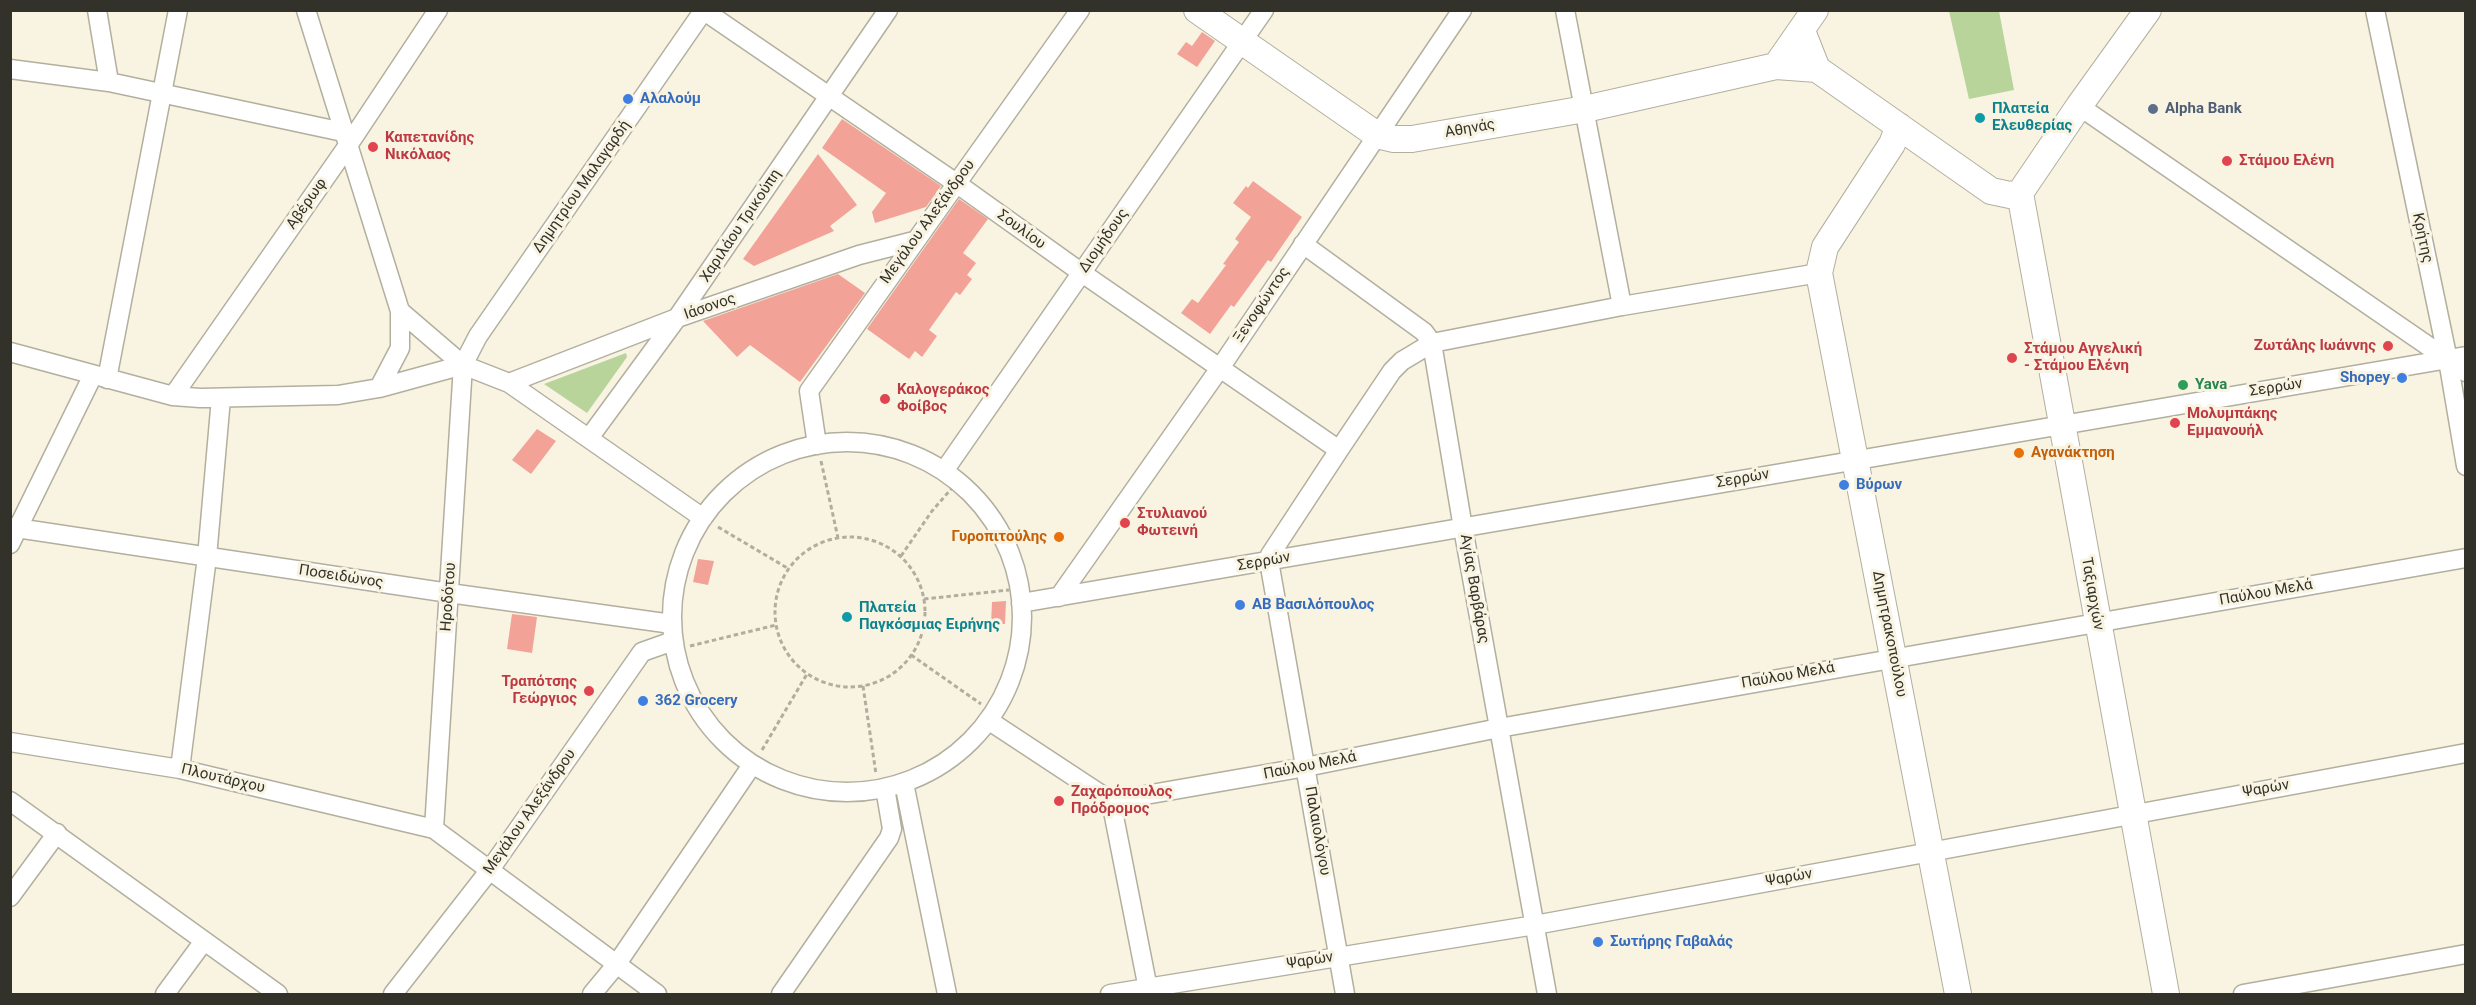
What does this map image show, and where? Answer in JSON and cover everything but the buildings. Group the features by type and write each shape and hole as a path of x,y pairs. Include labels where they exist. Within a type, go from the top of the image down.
{"main road":[{"name":"Αθηνάς","path":"1197,10 1377,135 1412,139 1585,109 1776,66 1818,69"},
{"path":"1808,21 1818,69 1991,191 2010,195 2020,193 2148,10"},
{"path":"1776,66 1808,21"},
{"path":"1819,273 1825,247 1892,144 1899,126"},
{"name":"Ταξιαρχών","path":"2020,193 2166,994"},
{"name":"Δημητρακοπούλου","path":"1819,273 1958,994"}],"street":[{"path":"97,10 109,82"},
{"path":"14,533 100,377 162,95 178,10"},
{"path":"306,10 400,311 400,348 379,388"},
{"name":"Αβέρωφ","path":"173,396 346,138 438,10"},
{"name":"Χαριλάου Τρικούπη","path":"589,438 677,318 888,10"},
{"name":"Μεγάλου Αλεξάνδρου","path":"817,445 808,391 1080,10"},
{"name":"Διομήδους","path":"951,476 1082,273 1264,10"},
{"name":"Ξενοφώντος","path":"1059,597 1220,368 1462,10"},
{"path":"1565,10 1622,306"},
{"name":"Κρήτης","path":"2375,10 2457,358 2466,466"},
{"name":"Σουλίου","path":"704,11 956,183 1339,450"},
{"name":"Δημητρίου Μαλαγαρδή","path":"463,365 478,336 704,11"},
{"path":"10,69 109,82 346,138"},
{"path":"2079,106 2457,358 2466,372"},
{"name":"Ιάσονος","path":"509,382 677,318 859,255 914,241"},
{"path":"1304,243 1424,332 1432,343"},
{"path":"1269,561 1270,555 1392,371 1402,361 1432,343 1622,306 1819,273"},
{"path":"400,311 463,365 509,382 703,518"},
{"name":"Αγίας Βαρβάρας","path":"1432,343 1547,994"},
{"path":"10,352 173,396 221,398 338,395 379,388 463,365"},
{"name":"Σερρών","path":"1021,596 1059,597 2457,358"},
{"name":"Ηροδότου","path":"434,829 463,365"},
{"path":"180,768 207,557 221,398"},
{"path":"844,442 870,443 896,449 921,458 951,476 977,499 996,526 1014,564 1021,596 1019,648 1013,671 991,716 971,740 951,758 904,783 882,789 845,792 813,789 781,780 752,765 730,748 710,727 690,695 682,678 673,638 675,587 685,551 703,518 721,496 742,478 765,463 790,452 817,445 844,442"},
{"name":"Ποσειδώνος","path":"14,533 207,557 449,593 673,638"},
{"name":"Παύλου Μελά","path":"1111,801 1306,767 1499,728 1893,657 2466,558"},
{"name":"Παλαιολόγου","path":"1269,561 1345,994"},
{"name":"Μεγάλου Αλεξάνδρου","path":"393,994 489,871 642,652 673,638"},
{"path":"991,716 1111,801 1148,991"},
{"name":"Πλουτάρχου","path":"10,742 180,768 434,829"},
{"name":"Ψαρών","path":"1110,994 1148,991 1338,956 1535,925 2466,753"},
{"path":"592,994 616,965 752,765"},
{"path":"904,783 947,994"},
{"path":"781,994 889,838 892,829 882,789"},
{"path":"10,801 278,994"},
{"path":"892,829 913,825"},
{"path":"434,829 657,994"},
{"path":"10,897 57,833"},
{"path":"165,994 204,941"},
{"path":"2242,994 2466,954"}],"path":[{"path":"817,445 838,538"},
{"path":"901,556 932,512 951,476"},
{"path":"703,518 789,569"},
{"path":"857,537 876,542 901,556 918,580 924,599 925,619 921,638 911,655 898,670 881,680 862,686 843,687 825,683 807,674 793,661 782,644 776,625 778,596 789,569 802,554 819,544 838,538 857,537"},
{"path":"924,599 1021,596"},
{"path":"673,638 776,625"},
{"path":"911,655 991,716"},
{"path":"752,765 807,674"},
{"path":"862,686 882,789"}],"green space":[{"path":"1949,11 1999,11 2014,90 1969,99"},
{"path":"626,353 627,357 587,413 544,384"}],"place":[{"name":"Αλαλούμ","path":"628,99"},
{"name":"Alpha Bank","path":"2153,109"},
{"name":"Πλατεία Ελευθερίας","path":"1980,118"},
{"name":"Καπετανίδης Νικόλαος","path":"373,147"},
{"name":"Στάμου Ελένη","path":"2227,161"},
{"name":"Ζωτάλης Ιωάννης","path":"2388,346"},
{"name":"Στάμου Αγγελική - Στάμου Ελένη","path":"2012,358"},
{"name":"Shopey","path":"2402,378"},
{"name":"Yava","path":"2183,385"},
{"name":"Καλογεράκος Φοίβος","path":"885,399"},
{"name":"Μολυμπάκης Εμμανουήλ","path":"2175,423"},
{"name":"Αγανάκτηση","path":"2019,453"},
{"name":"Βύρων","path":"1844,485"},
{"name":"Στυλιανού Φωτεινή","path":"1125,523"},
{"name":"Γυροπιτούλης","path":"1059,537"},
{"name":"ΑΒ Βασιλόπουλος","path":"1240,605"},
{"name":"Πλατεία Παγκόσμιας Ειρήνης","path":"847,617"},
{"name":"Τραπότσης Γεώργιος","path":"589,691"},
{"name":"362 Grocery","path":"643,701"},
{"name":"Ζαχαρόπουλος Πρόδρομος","path":"1059,801"},
{"name":"Σωτήρης Γαβαλάς","path":"1598,942"}]}
